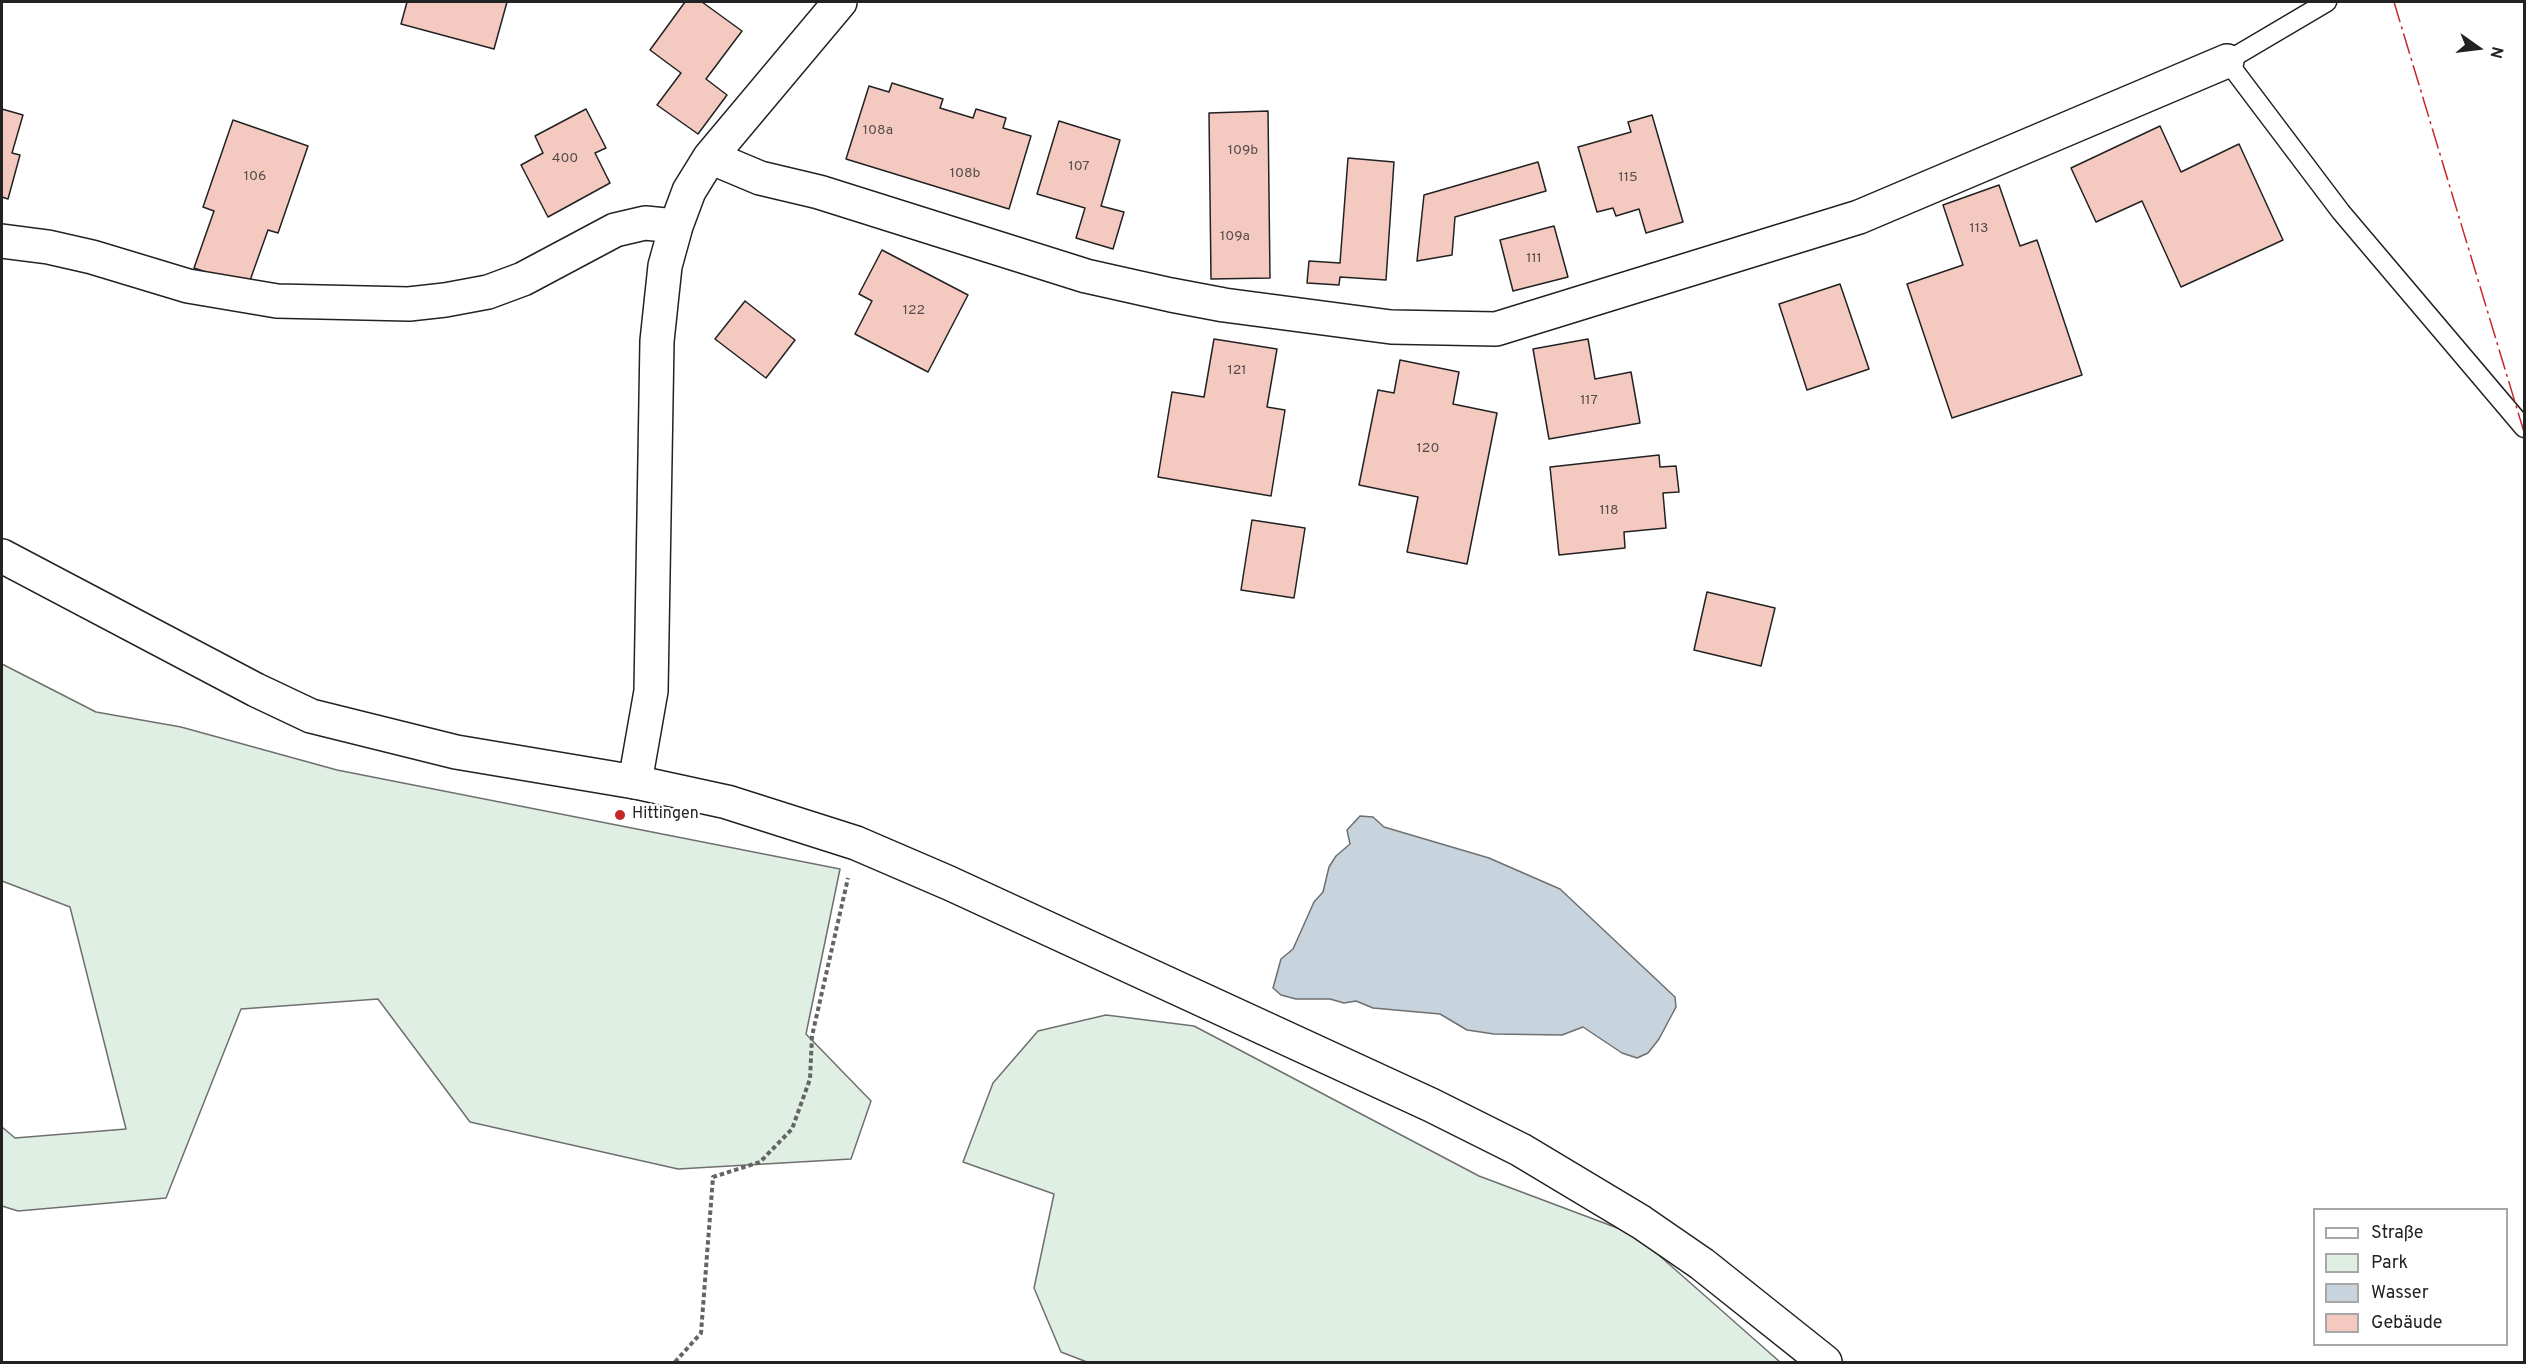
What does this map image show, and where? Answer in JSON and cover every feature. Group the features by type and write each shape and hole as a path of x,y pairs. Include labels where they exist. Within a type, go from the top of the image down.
{"street":[{"path":"635,782 651,692 657,341 665,266 689,191 710,157 840,2"},
{"path":"710,157 760,178 819,192 1086,276 1171,295 1224,305 1391,327 1496,329 1859,217 2227,61"},
{"path":"2,241 92,257 160,279 233,295 277,302 370,305 446,300 488,292 523,279 615,230 645,223 676,226"},
{"path":"2,556 256,690 311,716 456,753 635,782 727,802 856,843 1399,1090 1521,1150 1631,1215 1702,1264 1825,1362"}],"lane":[{"path":"2328,2 2227,61 2341,212 2524,428"}],"path":[{"path":"675,1362 701,1333 713,1177 760,1162 792,1129 810,1079 812,1036 856,843"}],"green space":[{"path":"2,664 96,712 181,727 337,770 840,869 806,1034 871,1101 851,1159 678,1169 470,1122 378,999 241,1009 166,1198 18,1211 2,1206 2,1127 15,1138 126,1129 70,907 2,881"},
{"path":"1106,1015 1194,1026 1479,1176 1636,1235 1780,1362 1087,1362 1061,1352 1034,1288 1054,1194 963,1162 993,1083 1038,1031"}],"water":[{"path":"1360,816 1373,817 1384,827 1489,858 1560,889 1675,997 1676,1007 1659,1039 1648,1053 1637,1058 1622,1053 1583,1027 1562,1035 1494,1034 1467,1030 1440,1014 1373,1008 1356,1001 1344,1003 1330,999 1296,999 1281,995 1273,988 1281,959 1293,949 1314,902 1323,892 1329,867 1336,856 1350,844 1347,830"}],"building":[{"path":"407,2 507,2 494,49 401,24"},
{"path":"685,2 702,2 742,31 706,79 727,95 698,134 657,105 681,73 650,50"},
{"path":"892,83 943,99 940,108 973,118 976,109 1006,118 1003,128 1031,136 1009,209 846,159 869,86 889,92"},
{"path":"2,109 23,115 12,153 20,155 8,199 2,197"},
{"path":"586,109 606,148 595,153 610,183 548,217 521,165 543,153 535,136"},
{"path":"1268,111 1270,278 1211,279 1209,113"},
{"path":"1652,115 1683,222 1646,233 1639,209 1616,216 1613,208 1597,212 1578,147 1631,132 1628,122"},
{"path":"233,120 308,146 278,233 268,230 248,286 194,268 214,211 203,207"},
{"path":"1059,121 1120,140 1101,206 1124,212 1113,249 1076,238 1085,208 1037,194"},
{"path":"2160,126 2181,172 2239,144 2283,240 2181,287 2142,201 2096,222 2071,168"},
{"path":"1348,158 1394,162 1386,280 1340,277 1339,285 1307,283 1309,261 1340,263"},
{"path":"1538,162 1546,191 1455,217 1452,255 1417,261 1424,195"},
{"path":"1999,185 2020,246 2037,240 2082,375 1952,418 1907,284 1963,265 1943,205"},
{"path":"1554,226 1568,277 1513,291 1500,240"},
{"path":"882,250 968,295 928,372 855,334 872,301 859,294"},
{"path":"1840,284 1869,369 1807,390 1779,304"},
{"path":"745,301 795,340 766,378 715,339"},
{"path":"1214,339 1277,349 1267,407 1285,410 1271,496 1158,477 1172,392 1204,397"},
{"path":"1588,339 1595,379 1631,372 1640,423 1549,439 1533,349"},
{"path":"1400,360 1459,372 1453,404 1497,413 1467,564 1407,552 1418,497 1359,485 1378,390 1394,393"},
{"path":"1659,455 1660,467 1676,466 1679,492 1663,493 1666,528 1624,532 1625,548 1559,555 1550,467"},
{"path":"1252,520 1305,528 1294,598 1241,590"},
{"path":"1707,592 1775,608 1761,666 1694,650"}],"power":[{"path":"2394,2 2524,432"}],"place":[{"name":"Hittingen","path":"620,815"}]}
